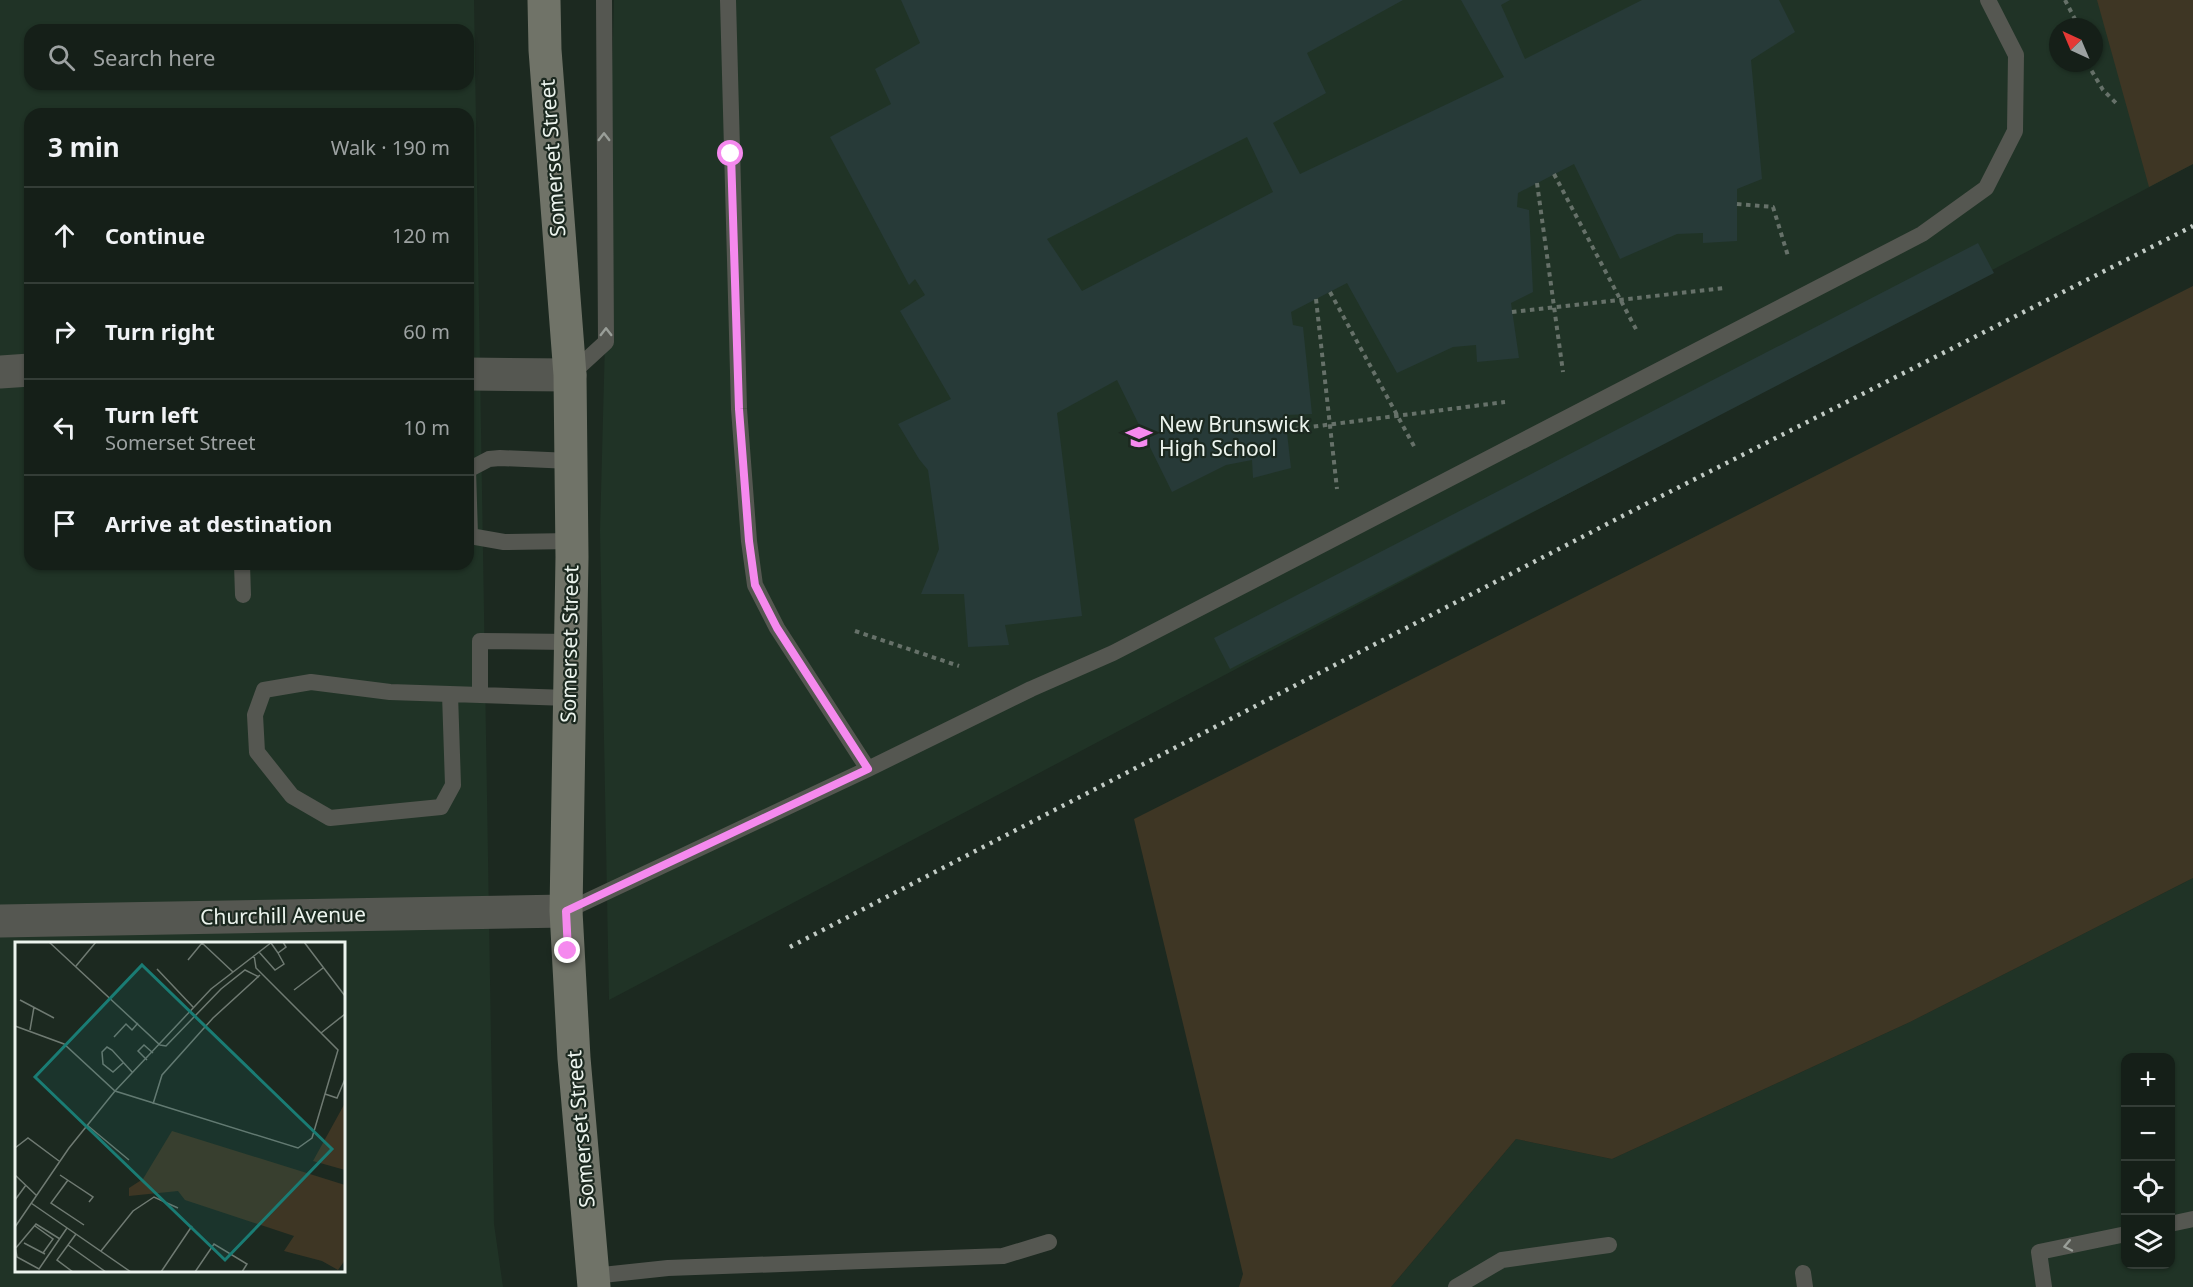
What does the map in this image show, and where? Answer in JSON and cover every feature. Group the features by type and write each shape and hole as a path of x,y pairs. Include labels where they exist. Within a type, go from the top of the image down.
{"main road":[{"name":"Somerset Street","path":"544,0 545,50 570,375 572,541 566,911 574,1058 593,1281"}],"street":[{"path":"0,372 24,370"},
{"path":"474,374 570,375"},
{"name":"Churchill Avenue","path":"0,921 566,911"}],"lane":[{"path":"570,375 606,342 604,0"},
{"path":"728,0 739,409 749,541 755,585 777,628 868,769"},
{"path":"566,911 868,769 1031,689 1113,653 1922,234 1986,188 2016,131 2016,55 1988,0"},
{"path":"474,467 489,459 500,458 571,460"},
{"path":"474,537 504,543 572,541"},
{"path":"242,570 243,595"},
{"path":"480,695 480,641 570,642"},
{"path":"450,694 453,785 441,807 330,818 292,796 257,752 255,715 264,690 311,682 390,692 450,694 480,695 569,698"},
{"path":"2175,1223 2193,1219"},
{"path":"2044,1287 2039,1252 2121,1235"},
{"path":"593,1281 668,1268 1003,1256 1049,1242"},
{"path":"1456,1287 1502,1260 1609,1245"}],"path":[{"path":"2065,0 2074,18"},
{"path":"2092,72 2103,90 2117,104"},
{"path":"1554,174 1638,333"},
{"path":"1537,183 1563,372"},
{"path":"1737,204 1773,207 1788,256"},
{"path":"1512,312 1725,288"},
{"path":"1330,292 1415,448"},
{"path":"1316,299 1337,489"},
{"path":"1287,430 1505,402"},
{"path":"855,631 959,666"}],"shaded area":[{"path":"0,0 474,0 494,1224 503,1287 0,1287"},
{"name":"New Brunswick High School","path":"614,0 2193,0 2193,164 609,1000 600,531"},
{"path":"2097,0 2193,0 2193,164 2149,187 2103,18"},
{"path":"2193,286 2193,878 1910,1022 1612,1159 1516,1139 1391,1287 1239,1287 1243,1274 1134,819"},
{"path":"2193,878 2193,1287 1391,1287 1516,1139 1612,1159 1910,1022"}],"building":[{"path":"901,0 1403,0 1307,53 1326,93 1273,123 1300,174 1504,77 1461,0 1510,0 1501,5 1525,59 1642,0 1779,0 1795,32 1751,60 1762,179 1737,189 1737,241 1703,243 1703,233 1677,234 1620,259 1574,164 1518,193 1517,207 1529,210 1533,292 1511,303 1519,358 1477,362 1476,345 1453,347 1397,373 1347,283 1291,312 1293,325 1303,327 1312,414 1285,415 1291,468 1253,478 1252,460 1226,465 1172,492 1117,380 1057,413 1082,616 1005,625 1009,645 968,647 964,594 921,594 939,549 928,470 898,424 951,399 900,311 925,295 915,279 909,285 830,137 891,104 875,69 920,43","holes":["1247,137 1273,192 1082,291 1047,239"]},
{"path":"1978,243 1994,273 1230,669 1214,638"}],"railway":[{"path":"790,947 1640,507 2193,226"}],"place":[{"name":"New Brunswick High School","path":"1139,437"}],"route":[{"path":"568,951 566,911 868,769 777,628 755,585 749,541 739,409 731,154"}]}
